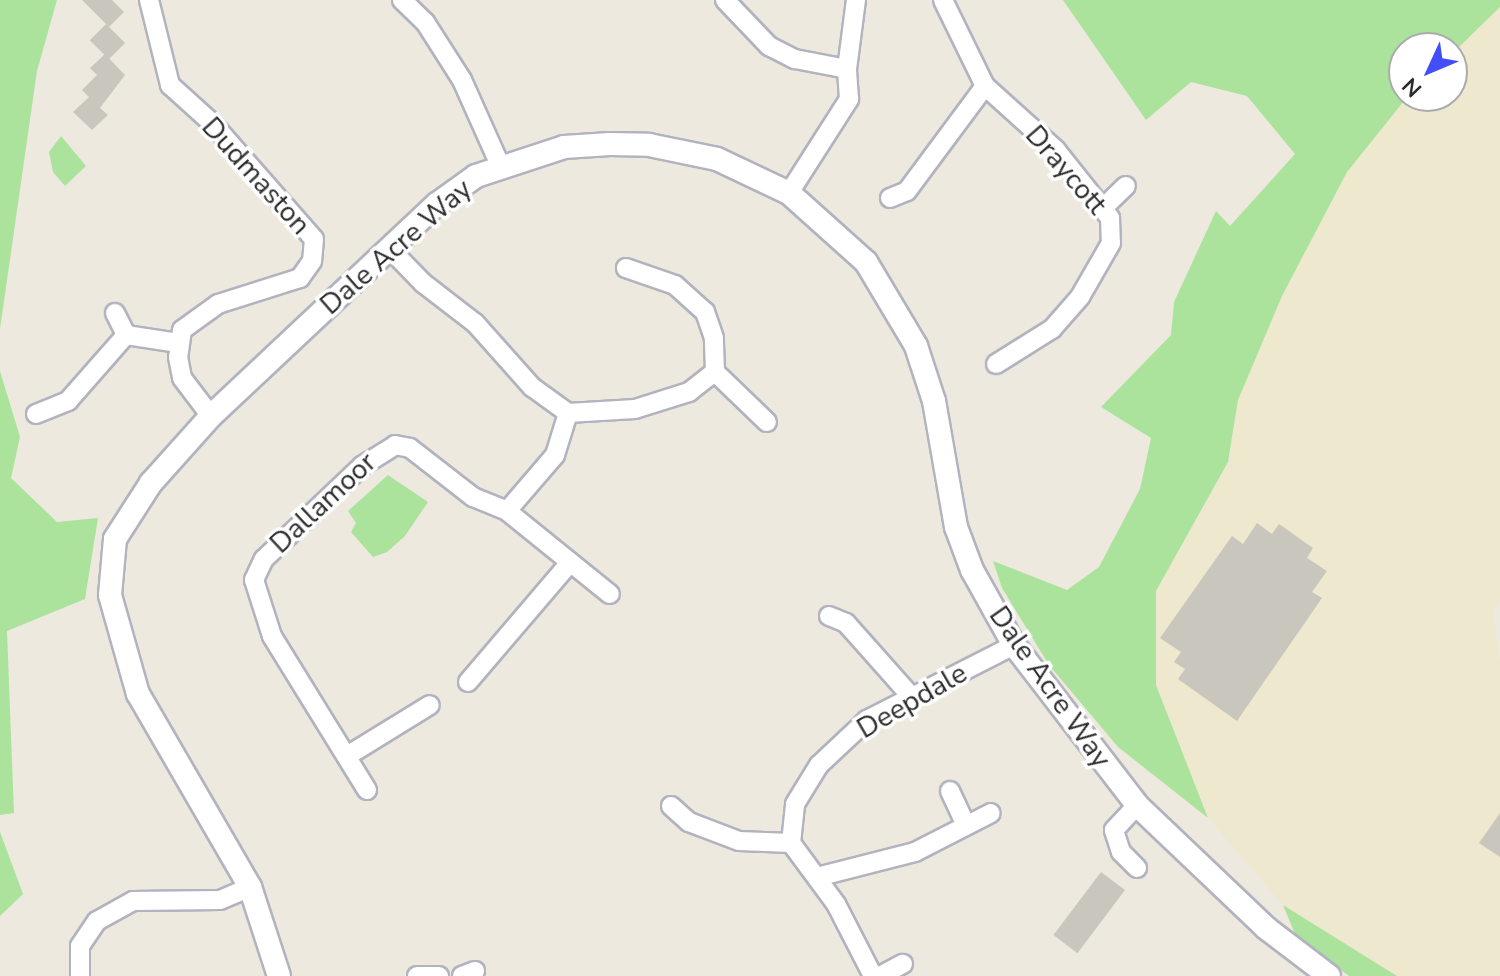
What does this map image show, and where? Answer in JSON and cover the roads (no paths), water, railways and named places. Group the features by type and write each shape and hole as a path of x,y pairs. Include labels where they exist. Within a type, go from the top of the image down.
{"street":[{"name":"Dudmaston","path":"149,0 170,85 212,123 267,193 304,223 314,239 312,261 300,278 218,304 182,330 178,343"},
{"path":"402,0 425,22 462,80 501,167"},
{"path":"725,0 769,46 795,59 847,69"},
{"path":"789,193 849,99 847,69 856,0"},
{"name":"Draycott","path":"943,0 985,86 1056,150 1110,218 1111,243 1080,297 1052,329 996,364"},
{"path":"890,198 907,191 985,86"},
{"name":"Dale Acre Way","path":"279,976 250,887 138,694 110,595 115,539 132,508 211,416 389,248 476,176 564,147 649,145 717,159 789,193 866,262 916,346 934,401 956,527 972,570 1014,645 1137,805 1266,928 1329,976"},
{"path":"1102,209 1126,186"},
{"path":"389,248 423,283 475,323 532,387 568,413 635,409 689,392 715,372"},
{"path":"626,268 675,285 705,312 714,338 715,372 767,422"},
{"path":"115,313 126,335"},
{"path":"126,335 178,343 182,378 211,416"},
{"path":"36,414 68,401 126,335"},
{"path":"568,413 555,455 507,511 568,565 610,594"},
{"name":"Dallamoor","path":"367,790 272,636 254,580 264,559 362,466 395,445 410,448 473,497 507,511"},
{"path":"468,682 568,565"},
{"path":"829,616 846,623 910,695"},
{"name":"Deepdale","path":"791,843 795,804 819,765 867,720 910,695 1014,645"},
{"path":"347,756 430,705"},
{"path":"950,791 966,825"},
{"path":"1137,805 1114,830 1121,852 1137,868"},
{"path":"671,806 689,822 739,841 791,843 817,877 873,976"},
{"path":"817,877 907,855 991,813"},
{"path":"80,976 80,946 97,921 133,901 220,900 250,887"},
{"path":"880,976 903,964"},
{"path":"417,976 439,976"}]}
